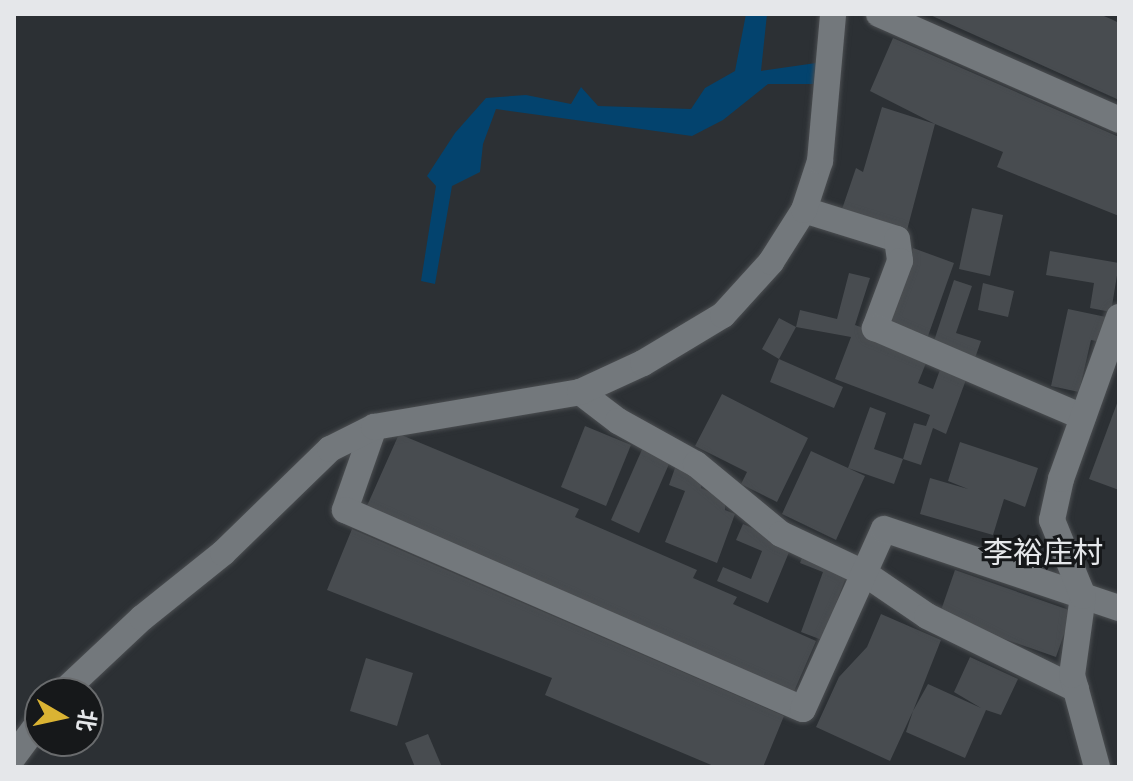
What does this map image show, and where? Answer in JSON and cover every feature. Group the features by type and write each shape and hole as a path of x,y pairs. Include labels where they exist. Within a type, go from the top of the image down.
{"street":[{"path":"79,677 142,618 223,553 330,449 374,427 580,392 643,363 723,315 771,262 804,210 820,161 833,14"},
{"path":"879,14 1119,120"},
{"path":"804,210 897,239 900,261 875,328 1083,417"},
{"path":"1097,767 1072,675 1083,596 1052,520 1083,417 1119,317"},
{"path":"580,392 618,421 696,464 781,534 864,573 927,616 1076,689"},
{"path":"374,427 345,510 803,709 884,529 1119,608"}],"shaded area":[{"path":"746,14 767,14 761,71 830,61 829,84 768,84 723,120 692,136 496,109 483,144 480,172 452,186 435,284 421,281 436,186 427,176 455,133 486,98 526,95 571,104 581,87 598,106 691,109 705,88 735,71"}],"building":[{"path":"928,14 1099,14 1111,19 1119,23 1119,100"},
{"path":"893,38 1119,137 1119,216 997,167 1003,152 935,124 870,91"},
{"path":"882,107 935,124 906,234 841,212 856,168 863,172"},
{"path":"972,208 1003,215 990,276 959,269"},
{"path":"913,248 954,263 928,336 887,321"},
{"path":"1050,251 1119,263 1111,312 1090,308 1094,283 1046,275"},
{"path":"849,273 870,278 855,325 930,353 918,383 933,389 941,367 967,377 946,434 933,428 921,465 903,459 914,423 926,426 930,415 835,379 851,337 796,327 800,310 837,319"},
{"path":"954,280 972,286 956,333 981,341 975,358 933,344"},
{"path":"983,283 1014,291 1008,317 978,310"},
{"path":"1068,309 1106,317 1101,342 1091,340 1079,392 1051,386"},
{"path":"779,318 796,327 779,359 762,349"},
{"path":"779,359 843,387 834,408 770,382"},
{"path":"722,394 808,438 777,502 741,484 747,472 695,446"},
{"path":"1119,398 1119,490 1089,479"},
{"path":"870,407 886,413 874,449 903,459 894,484 848,468"},
{"path":"585,426 631,445 606,506 561,487"},
{"path":"399,434 579,509 575,517 697,570 693,578 737,597 733,604 816,641 792,696 366,508"},
{"path":"960,442 1038,468 1025,507 1004,499 993,535 920,514 930,478 968,489 948,481"},
{"path":"644,445 672,457 639,533 611,520"},
{"path":"811,451 865,476 836,540 782,514"},
{"path":"675,468 702,479 701,488 725,499 725,510 735,514 717,563 665,542 685,491 669,485"},
{"path":"743,524 792,545 768,603 717,581 723,567 751,579 762,551 736,540"},
{"path":"352,529 784,716 763,767 716,767 545,695 552,678 327,590"},
{"path":"803,555 848,572 822,640 801,632 823,572 800,563"},
{"path":"955,570 1072,611 1056,657 939,616"},
{"path":"881,614 941,640 890,761 816,727 839,677 867,647"},
{"path":"970,657 1018,679 1001,715 986,710 965,758 906,732 928,684 981,708 954,692"},
{"path":"366,658 413,673 397,726 350,711"},
{"path":"428,734 442,767 415,767 405,743"}],"district":[{"name":"李裕庄村","path":"1043,553"}]}
